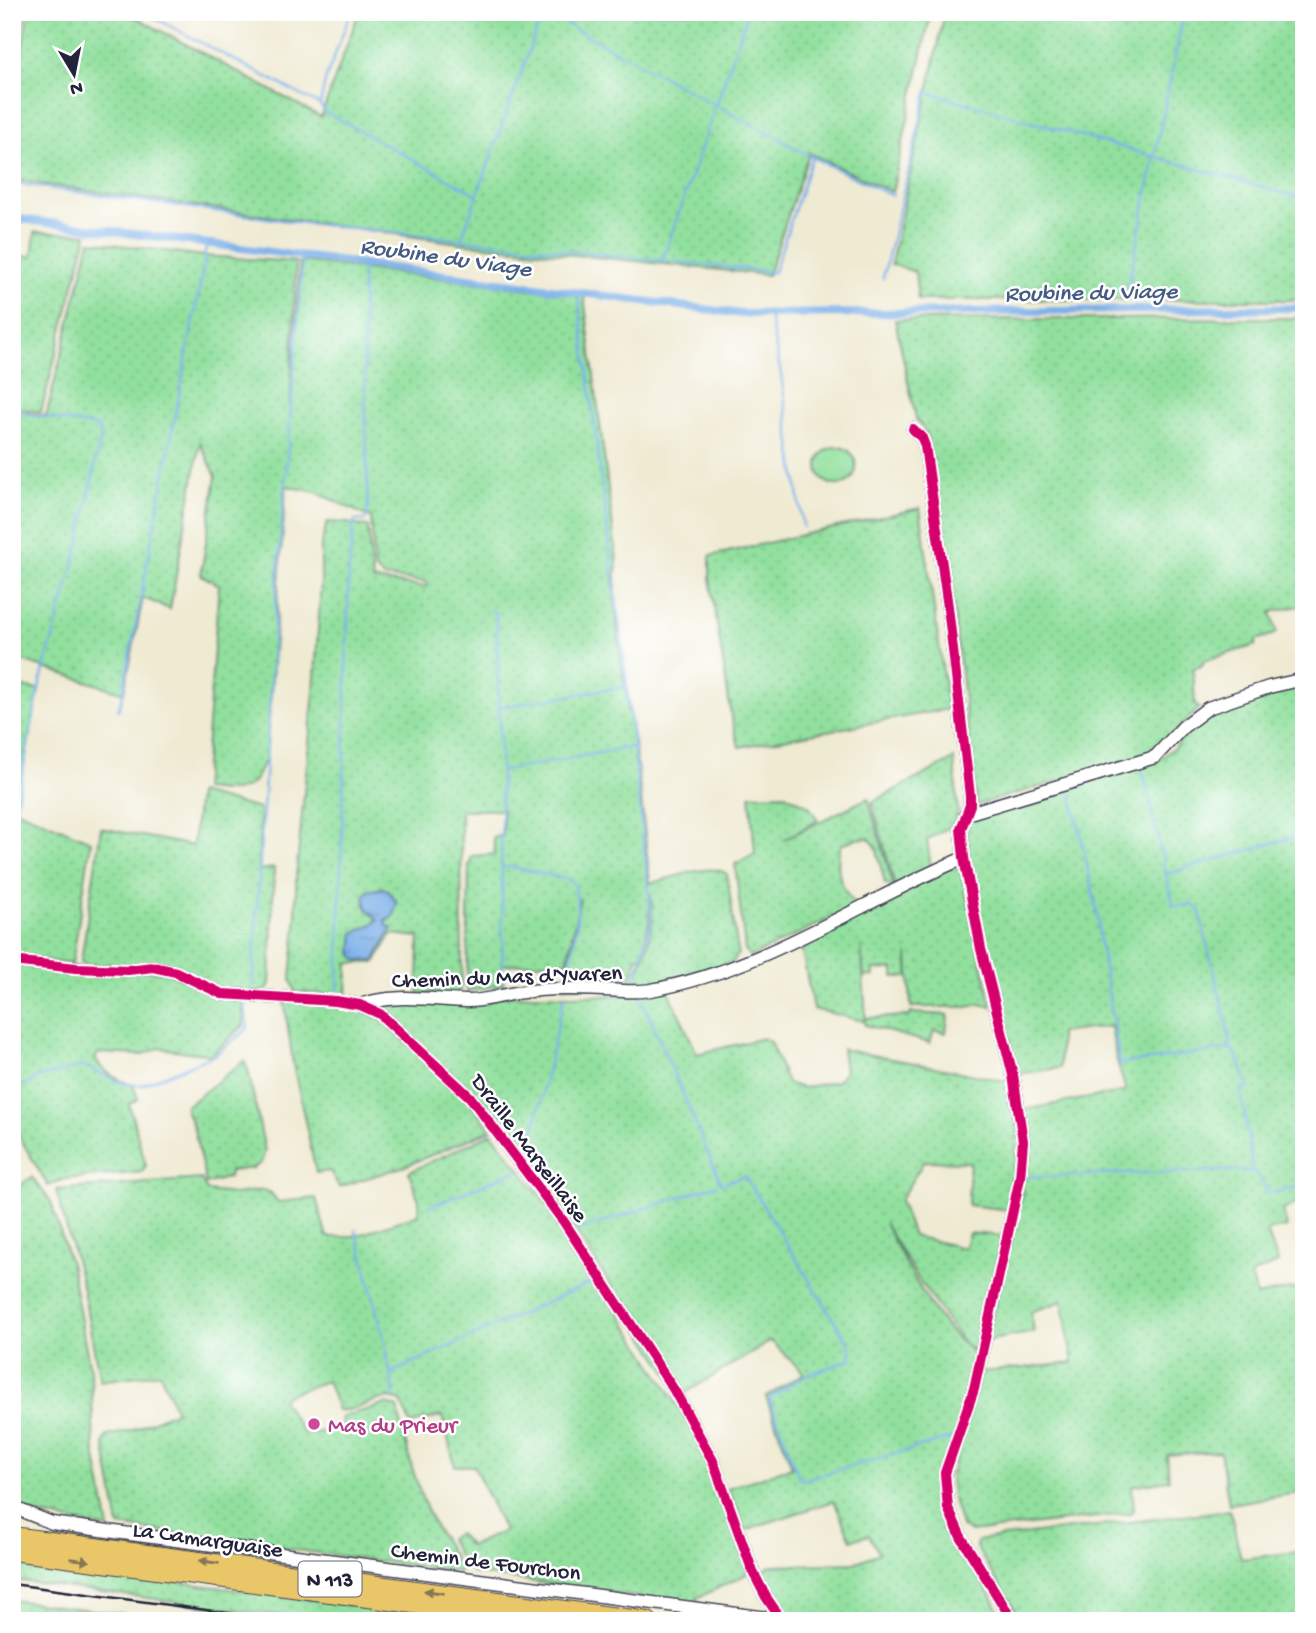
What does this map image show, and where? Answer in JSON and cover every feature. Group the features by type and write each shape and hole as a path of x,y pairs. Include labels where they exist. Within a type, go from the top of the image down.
{"highway":[{"name":"La Camarguaise","path":"12,1536 648,1621"},
{"name":"La Camarguaise","path":"12,1551 542,1621"}],"street":[{"path":"913,429 922,438 925,446 948,607 970,796 961,829 964,858 981,949 1013,1075 1023,1141 1020,1178 974,1389 945,1473 948,1508 961,1537 1013,1621"},
{"path":"966,814 1154,758 1183,727 1208,708 1269,687 1304,679"},
{"name":"Chemin du Mas d'Yvaren","path":"360,1005 370,1001 413,998 486,1001 523,992 594,989 640,992 696,979 761,956 964,858"},
{"name":"Draille Marseillaise","path":"12,961 76,968 128,970 153,967 177,972 222,994 335,1001 360,1005 380,1014 470,1097 564,1222 674,1390 713,1461 754,1572 766,1597 785,1620"},
{"name":"Chemin de Fourchon","path":"12,1507 52,1523 785,1620"}],"green space":[{"path":"28,12 126,12 321,117 359,12 931,12 892,192 809,153 768,275 459,243 12,180 12,118"},
{"path":"945,12 1304,12 1304,300 918,300 915,272 891,264"},
{"path":"35,232 87,234 41,412 12,407 12,254 32,257"},
{"path":"90,241 204,256 296,262 290,416 300,261 584,296 617,561 616,605 620,652 650,883 700,870 727,874 738,953 733,962 696,976 632,988 651,930 650,892 649,921 642,957 637,957 630,985 564,987 580,898 567,961 503,965 503,985 467,991 469,865 472,856 495,854 493,837 503,836 503,810 461,810 462,982 458,995 418,993 419,937 392,934 375,963 348,963 347,996 295,992 291,979 296,925 296,876 314,691 321,546 327,522 368,527 373,580 426,587 427,582 383,577 375,569 371,518 316,492 286,486 266,761 254,781 243,789 203,789 219,585 201,575 216,476 200,443 170,609 143,598 124,693 12,658 12,410 46,416","holes":["382,888 387,926 357,960 352,953 354,933 378,920 364,904 368,891"]},
{"path":"1304,318 1304,605 1271,612 1277,633 1256,640 1256,645 1203,661 1203,665 1193,669 1195,704 1199,708 1153,754 976,805 953,602 926,432 916,419 895,320"},
{"path":"837,447 851,452 856,466 851,480 837,485 823,480 818,466 823,452"},
{"path":"920,508 948,709 739,747 731,715 710,578 710,556"},
{"path":"12,685 39,690 15,809 91,841 72,964 12,956"},
{"path":"1304,685 1304,1199 1283,1210 1287,1227 1267,1231 1278,1263 1251,1275 1257,1296 1304,1286 1304,1492 1229,1504 1220,1451 1167,1455 1169,1480 1132,1486 1134,1509 1131,1513 971,1532 961,1526 950,1478 981,1372 1073,1363 1062,1301 1031,1312 1034,1332 986,1341 1022,1193 1023,1110 1126,1091 1116,1058 1111,1026 1060,1033 1060,1068 1018,1074 968,859 966,829 969,820 1158,760 1175,747 1191,726 1206,715"},
{"path":"954,759 958,811 953,825 927,840 931,867 895,886 872,802"},
{"path":"198,793 260,809 259,870 274,868 270,984 267,990 260,993 221,990 177,969 86,965 81,961 101,828 193,846"},
{"path":"785,794 809,806 818,820 783,840 868,798 894,888 885,883 876,847 869,838 855,839 841,845 838,862 840,878 846,893 857,906 750,957 745,950 735,864 755,854 750,795"},
{"path":"959,863 992,1007 981,1004 967,1007 911,1007 908,953 908,977 894,977 894,969 874,970 874,976 864,977 861,945 866,1018 910,1016 911,1013 948,1015 946,1033 934,1030 930,1043 865,1025 865,1020 813,1009 800,940"},
{"path":"12,963 166,972 243,1001 244,1025 211,1055 159,1048 142,1055 99,1053 95,1058 111,1075 133,1085 138,1099 129,1104 146,1166 142,1172 65,1179 48,1186 12,1119"},
{"path":"668,989 697,1054 763,1038 770,1042 787,1083 802,1088 837,1081 845,1071 842,1049 1011,1082 1018,1133 1009,1210 968,1205 970,1162 924,1161 900,1200 913,1236 964,1248 969,1233 1002,1236 978,1353 963,1343 919,1280 884,1223 936,1313 962,1343 977,1355 941,1494 946,1519 964,1555 988,1589 1004,1621 817,1621 780,1611 762,1579 763,1571 770,1566 854,1563 879,1553 869,1535 851,1540 834,1501 745,1530 728,1488 792,1467 766,1397 804,1373 771,1341 682,1395 577,1233 504,1129 473,1093 374,1004 510,995 616,995"},
{"path":"284,999 351,1005 377,1016 464,1094 491,1130 405,1166 339,1187 330,1171 316,1173 293,1064"},
{"path":"244,1061 265,1151 261,1163 253,1168 230,1171 229,1177 206,1184 194,1129 185,1107"},
{"path":"492,1133 569,1233 703,1445 749,1569 747,1574 697,1598 698,1606 473,1573 463,1564 449,1539 458,1533 470,1546 504,1531 474,1466 455,1466 442,1416 410,1424 401,1401 393,1399 338,1410 327,1381 286,1395 282,1400 305,1435 341,1428 342,1417 386,1404 397,1407 422,1498 433,1523 461,1569 459,1572 119,1526 104,1442 107,1436 133,1430 176,1411 160,1373 100,1381 82,1285 56,1190 201,1179 207,1191 234,1194 264,1190 271,1193 278,1202 316,1198 327,1237 344,1237 359,1235 419,1214 419,1201 409,1172"},
{"path":"32,1177 51,1202 71,1267 91,1375 94,1446 109,1529 27,1512 12,1503 12,1190"},
{"path":"1230,1510 1241,1559 1304,1551 1304,1621 1022,1621 976,1547 977,1541 987,1539"},
{"path":"22,1561 469,1621 321,1621 12,1580 12,1563 21,1564"},
{"path":"12,1600 179,1621 12,1621"}],"water":[{"path":"382,888 388,890 397,902 393,917 385,920 387,926 392,928 374,961 357,960 352,953 354,933 378,920 367,909 364,896 368,891"}],"waterway":[{"path":"12,80 24,12"},
{"path":"143,12 320,105 324,111 476,194"},
{"path":"158,20 161,12"},
{"path":"320,105 325,81 351,12"},
{"path":"461,240 543,12"},
{"path":"544,12 812,157 893,196"},
{"path":"663,259 748,12"},
{"path":"1126,297 1184,12"},
{"path":"1248,12 1304,22"},
{"path":"883,278 927,92 1304,199"},
{"path":"12,183 295,222 774,272 812,157"},
{"name":"Roubine du Viage","path":"12,218 742,314 875,313"},
{"path":"118,710 206,243"},
{"path":"252,992 275,613 303,255"},
{"path":"338,990 349,568 354,521 365,520 368,510 362,263"},
{"path":"578,293 627,686 651,912 650,927 633,986"},
{"name":"Roubine du Viage","path":"878,313 1304,308"},
{"path":"769,314 781,374 803,527"},
{"path":"12,411 98,427 101,436 80,541 40,684 12,826"},
{"path":"491,610 496,613 503,980"},
{"path":"499,707 627,686"},
{"path":"501,771 632,747"},
{"path":"1142,768 1173,904 1191,904 1199,910 1229,1034 1230,1050"},
{"path":"1071,791 1098,916 1120,1064 1229,1049 1235,1052 1249,1088 1241,1090 1253,1172"},
{"path":"1166,874 1304,834"},
{"path":"503,867 566,879 574,883 577,921 566,984"},
{"path":"640,995 722,1185"},
{"path":"527,1162 564,997"},
{"path":"12,1084 27,1085 36,1078 84,1066 124,1084 142,1085 215,1055 248,1027 244,1004"},
{"path":"428,1207 518,1170"},
{"path":"1028,1177 1244,1170 1256,1173 1268,1192 1304,1185"},
{"path":"726,1182 745,1176 850,1346 850,1360 806,1375 771,1397 799,1478 802,1480 952,1438"},
{"path":"579,1230 716,1185"},
{"path":"356,1230 387,1351 385,1354 394,1396"},
{"path":"391,1373 594,1281"}],"railway":[{"path":"12,1584 288,1621"}],"cycle path":[{"path":"913,429 922,438 925,446 948,607 970,796 970,805 961,829 964,858 981,949 1013,1075 1023,1141 1020,1178 974,1389 945,1473 948,1508 961,1537 1013,1621"},
{"path":"12,961 76,968 128,970 153,967 176,972 222,994 336,1001 360,1005 380,1014 470,1097 564,1222 674,1390 713,1461 753,1572 781,1619"}],"place":[{"name":"Mas du Prieur","path":"314,1424"}]}
